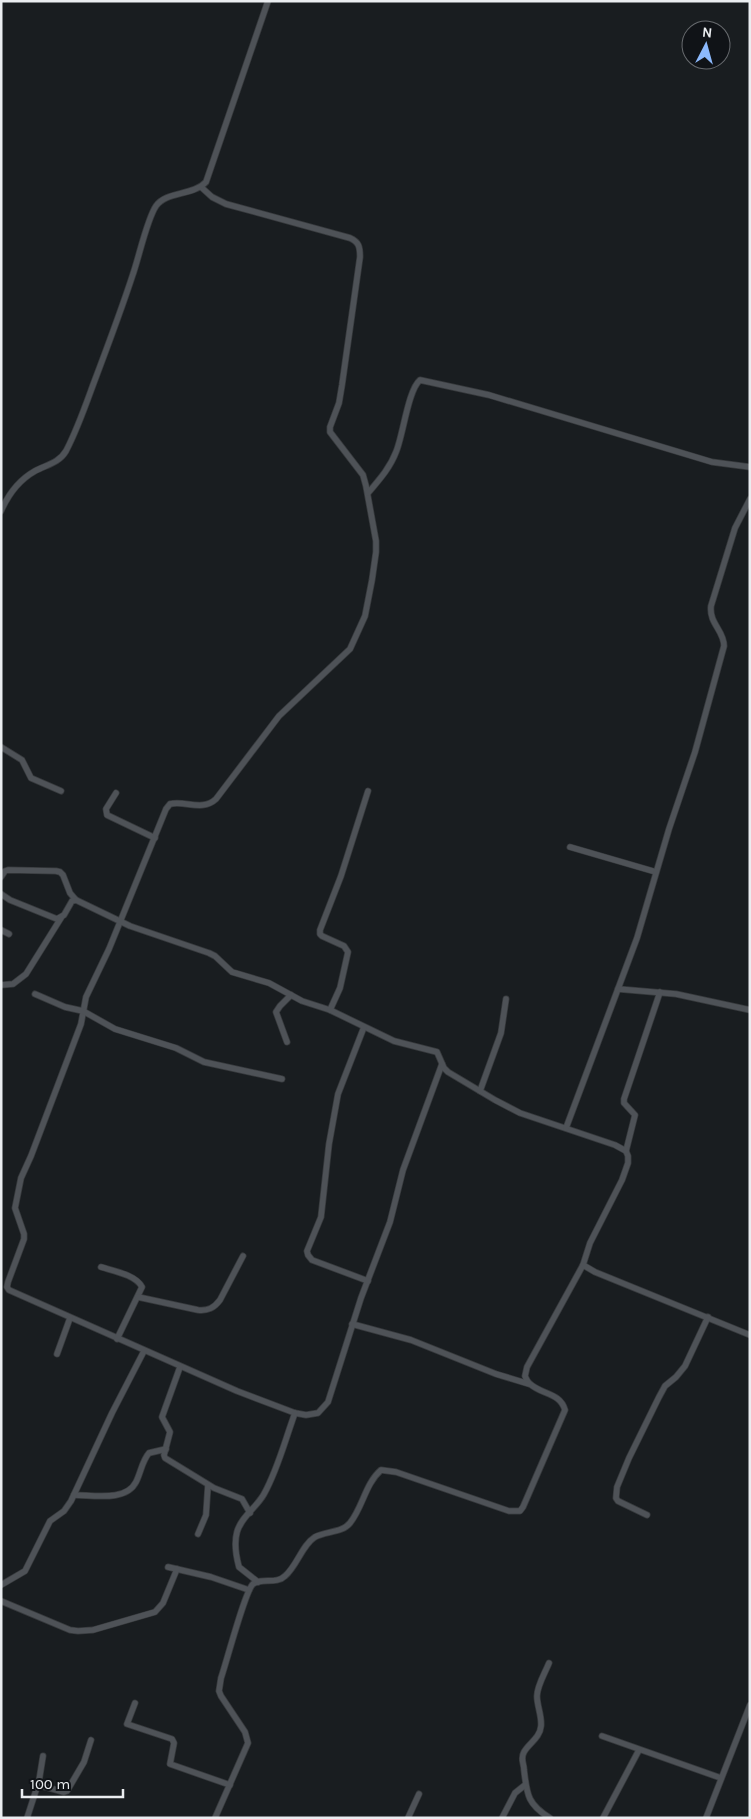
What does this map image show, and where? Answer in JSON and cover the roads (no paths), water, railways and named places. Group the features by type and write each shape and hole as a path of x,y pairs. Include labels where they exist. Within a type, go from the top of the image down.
{"street":[{"path":"1,512 8,498 24,479 41,468 56,462 65,452 81,417 105,354 134,273 153,212 157,205 168,198 201,187 209,176 268,1"},
{"path":"201,187 226,204 350,238 356,240 359,245 360,257 342,385 330,432 363,475 376,541 375,564 364,616 352,645 345,655 279,716 216,799 206,805 176,802 170,804 163,815 109,949 86,996 81,1024 32,1156 21,1178 15,1208 24,1239 7,1287 13,1293 237,1391 294,1413 306,1415 318,1413 328,1402 352,1324 390,1222 405,1162 442,1064"},
{"path":"368,493 387,470 396,453 416,383 420,380 515,402 712,462 750,467"},
{"path":"566,1128 637,938 694,752 724,640 712,619 711,606 735,528 750,499"},
{"path":"1,747 22,760 31,778 61,791"},
{"path":"330,1010 342,982 348,952 344,946 322,936 320,930 342,876 368,791"},
{"path":"116,793 107,805 107,815 155,838"},
{"path":"570,847 656,872"},
{"path":"1,877 8,870 56,871 63,875 68,889 76,900 164,939 215,956 232,972 269,983 302,1001 330,1010 394,1041 437,1052 448,1072 520,1113 615,1145 626,1151"},
{"path":"1,894 10,900 52,918 61,918"},
{"path":"1,986 13,984 26,974 69,904 76,900"},
{"path":"1,930 9,934"},
{"path":"618,989 686,996 750,1010"},
{"path":"529,1384 525,1376 531,1357 584,1265 590,1244 626,1171 628,1156 626,1151 635,1115 624,1103 624,1099 660,992"},
{"path":"35,994 70,1009 83,1011 115,1029 171,1046 204,1062 282,1079"},
{"path":"287,1042 276,1012 291,995"},
{"path":"480,1091 502,1033 506,999"},
{"path":"364,1027 338,1094 329,1144 321,1217 307,1250 308,1256 312,1260 368,1281"},
{"path":"138,1297 198,1310 207,1310 216,1305 220,1300 243,1256"},
{"path":"584,1265 594,1272 750,1335"},
{"path":"102,1267 138,1281 142,1287 117,1339"},
{"path":"57,1354 70,1318"},
{"path":"647,1515 618,1501 616,1498 617,1487 628,1458 662,1390 686,1366 708,1318"},
{"path":"216,1818 248,1743 245,1732 221,1696 220,1685 249,1590 253,1584 284,1578 316,1537 350,1523 371,1481 381,1470 396,1472 509,1512 520,1511 565,1410 563,1402 557,1397 529,1384 496,1374 412,1340 352,1324"},
{"path":"1,1585 6,1584 25,1571 50,1521 64,1511 74,1495 112,1413 144,1351"},
{"path":"180,1367 162,1412 163,1421 170,1432 164,1455 168,1461 208,1485 242,1499 250,1513"},
{"path":"258,1582 243,1570 237,1561 236,1539 238,1531 269,1485 294,1413"},
{"path":"74,1495 115,1495 128,1491 136,1482 146,1456 154,1451 166,1449"},
{"path":"198,1534 206,1514 208,1485"},
{"path":"168,1567 211,1577 249,1590"},
{"path":"1,1602 70,1630 78,1632 93,1630 155,1612 163,1603 177,1569"},
{"path":"549,1663 537,1695 540,1730 537,1737 525,1750 522,1758 527,1793 534,1805 550,1818"},
{"path":"135,1703 127,1724 172,1739 174,1743 170,1764 230,1785"},
{"path":"706,1818 750,1705"},
{"path":"602,1736 721,1778"},
{"path":"38,1785 64,1792 67,1791 84,1762 91,1740"},
{"path":"603,1818 639,1750"},
{"path":"27,1818 38,1785 43,1756"},
{"path":"502,1818 515,1794 525,1785"},
{"path":"408,1818 419,1794"}]}
